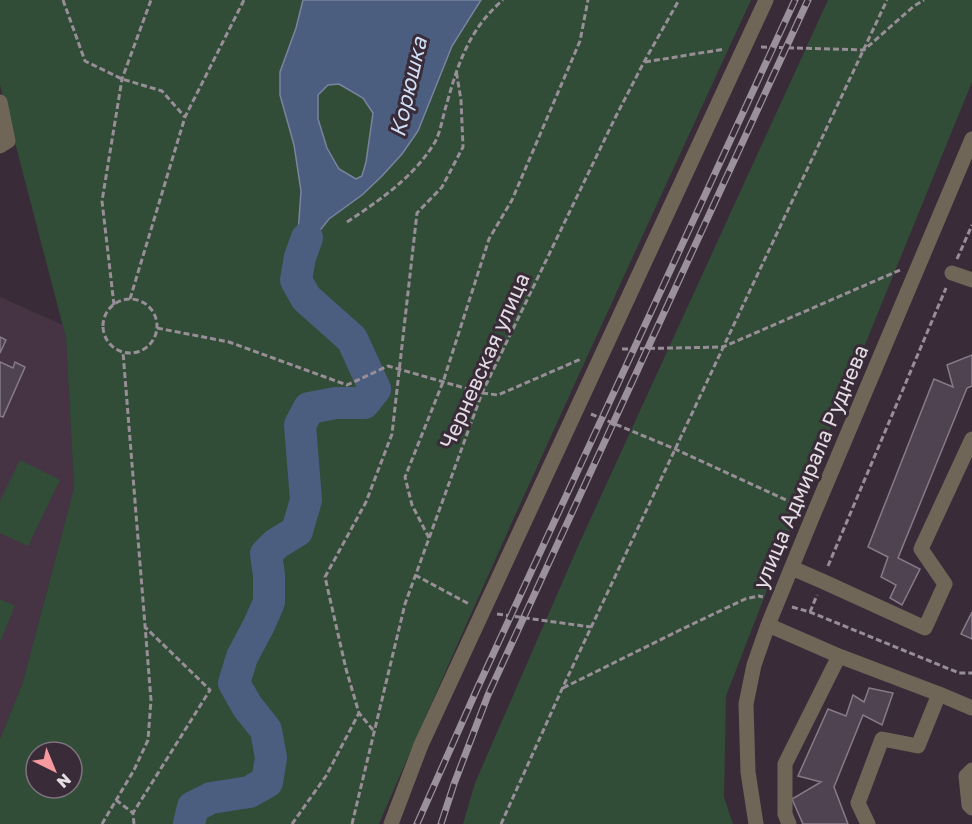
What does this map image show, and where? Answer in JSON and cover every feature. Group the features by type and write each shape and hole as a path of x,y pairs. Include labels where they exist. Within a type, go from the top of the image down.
{"street":[{"path":"391,824 421,745 766,0"},
{"path":"0,102 8,141 0,146"},
{"name":"улица Адмирала Руднева","path":"756,824 748,772 746,704 754,665 814,513 972,139"},
{"path":"952,273 972,280"},
{"path":"792,568 925,628 945,584 921,549 972,439"},
{"path":"768,625 839,656 972,708"},
{"path":"789,824 785,814 785,764 839,656"},
{"path":"868,824 858,803 882,739 918,746 939,694"},
{"path":"972,770 966,776 969,805 972,808"}],"path":[{"path":"63,0 85,61 122,80 162,91 185,117"},
{"path":"114,305 102,201 122,80 151,0"},
{"path":"130,299 185,117 244,0"},
{"path":"347,222 379,201 410,175 436,141 456,70 469,40 503,0"},
{"path":"429,538 412,506 405,477 443,382 489,239 512,200 580,40 588,0"},
{"name":"Черневская улица","path":"352,824 405,604 482,393 615,118 679,0"},
{"path":"501,824 562,689 887,0"},
{"path":"644,62 744,46 864,50 924,0"},
{"path":"373,730 359,712 346,669 325,577 366,502 392,434 417,213 442,187 463,147 461,100 456,70"},
{"path":"810,612 972,225"},
{"path":"157,328 229,342 348,384 388,366 482,393 498,395 604,349 723,347 919,262"},
{"path":"130,299 147,305 153,312 157,328 152,342 132,353 114,348 105,335 103,326 109,310 114,305 122,300 130,299"},
{"path":"102,824 134,770 148,740 151,699 123,352"},
{"path":"577,408 675,449 814,513"},
{"path":"134,824 133,813 210,690 145,627"},
{"path":"292,824 326,776 359,712"},
{"path":"116,800 133,813"}],"shaded area":[{"path":"0,297 63,325 66,338 74,488 23,682 0,739"}],"green space":[{"path":"0,0 751,0 516,514 379,824 0,824 0,739 23,682 74,488 66,338 0,85"},
{"path":"828,0 972,0 972,82 805,492 726,696 724,797 733,824 463,824 475,783 579,544"},
{"path":"20,460 60,480 28,546 0,533 0,501"},
{"path":"0,599 15,606 0,642"}],"water":[{"path":"303,0 481,0 452,46 418,131 402,154 382,176 362,195 329,219 309,244 300,276 296,280 291,277 298,234 301,191 294,145 280,95 280,72 296,28","holes":["339,84 363,98 373,113 366,162 362,176 356,179 339,169 327,148 318,119 318,95 328,85"]}],"building":[{"path":"0,337 6,340 0,353"},
{"path":"972,355 972,386 967,388 898,558 920,569 902,605 890,598 896,585 881,577 888,557 868,547 934,379 953,387 947,365"},
{"path":"0,362 13,368 15,362 25,367 3,417 0,416"},
{"path":"972,612 972,639 961,634"},
{"path":"869,688 893,693 882,725 863,715 834,787 848,824 803,824 792,799 821,782 798,776 828,709 846,716 853,695 864,702"}],"waterway":[{"name":"Корюшка","path":"189,824 193,807 211,798 249,792 267,782 271,758 266,730 247,706 234,683 242,657 269,602 266,554 276,544 297,531 306,500 300,425 309,408 336,403 364,403 375,389 352,339 306,298 296,280 300,257 307,238"}],"railway":[{"path":"417,824 795,0"},
{"path":"441,824 488,695 808,0"}]}
